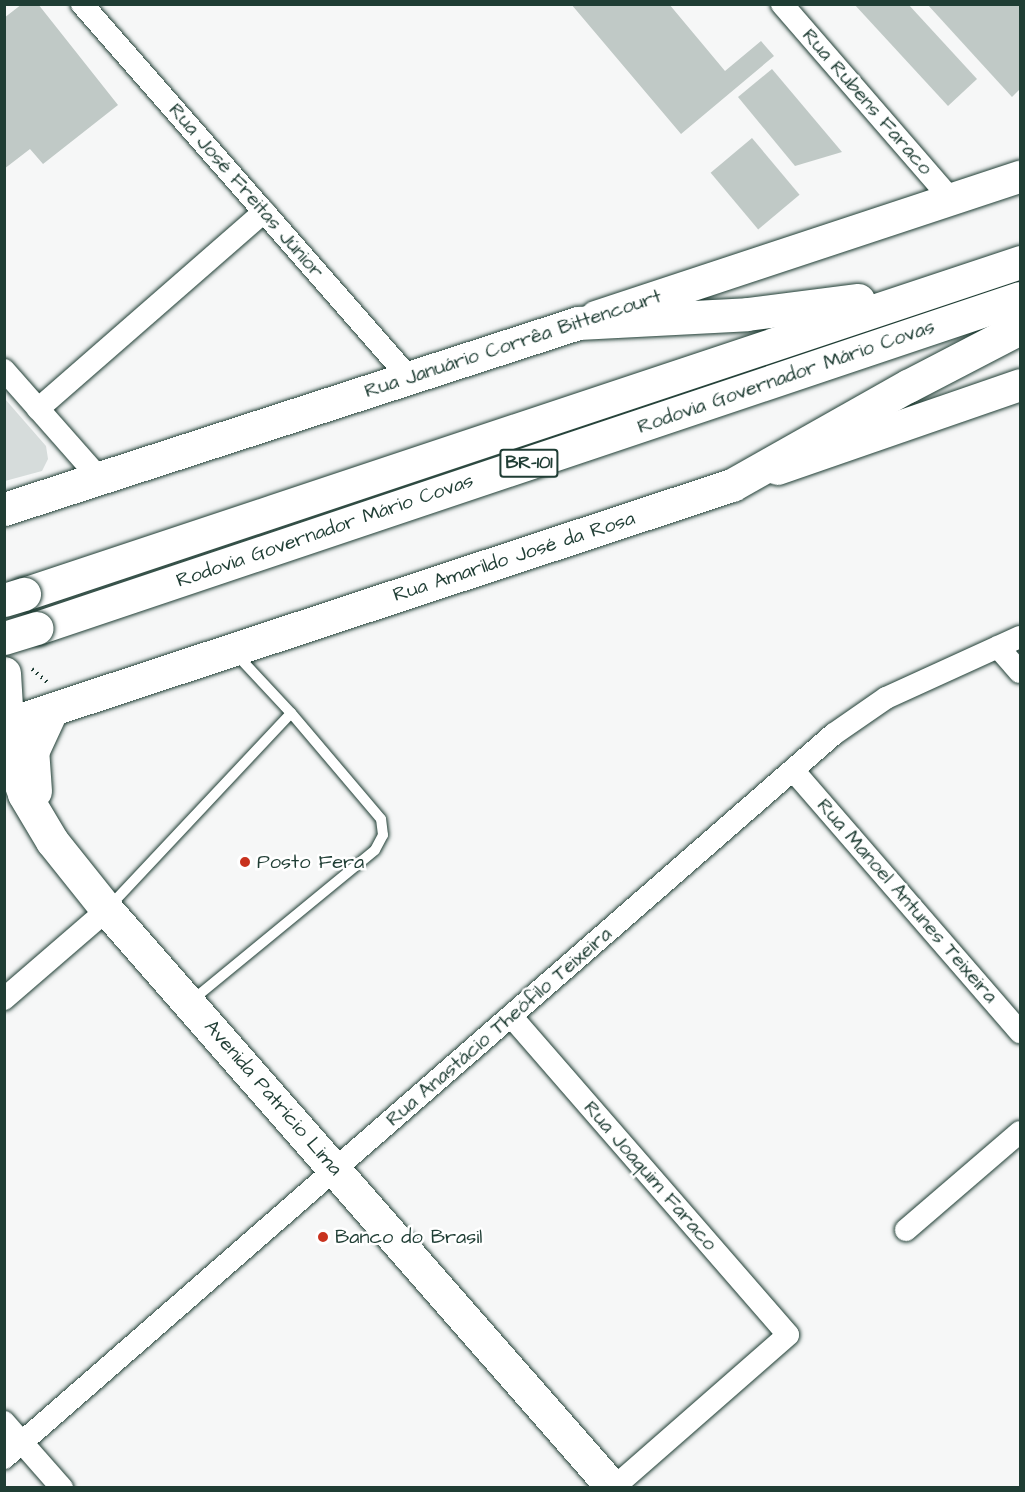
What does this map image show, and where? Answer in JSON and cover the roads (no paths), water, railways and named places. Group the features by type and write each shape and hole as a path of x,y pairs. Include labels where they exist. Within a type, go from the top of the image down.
{"main road":[{"name":"Rua Januário Corrêa Bittencourt","path":"4,509 1020,177"},
{"name":"Rodovia Governador Mário Covas","path":"14,597 1020,262"},
{"path":"578,323 795,309 951,285"},
{"name":"Rodovia Governador Mário Covas","path":"4,638 1020,298"},
{"path":"732,485 918,380 1020,328"},
{"name":"Rua Amarildo José da Rosa","path":"6,725 732,485 1020,385"},
{"name":"Avenida Patrício Lima","path":"4,674 6,725 14,766 39,822 107,910 190,1002 613,1488"},
{"path":"39,822 32,752 52,709"}],"street":[{"name":"Rua José Freitas Júnior","path":"82,4 409,378"},
{"name":"Rua Rubens Faraco","path":"782,4 952,200"},
{"path":"38,409 264,212"},
{"path":"4,370 100,479"},
{"name":"Rua Anastácio Theófilo Teixeira","path":"4,1458 793,770 886,698 1020,637"},
{"path":"998,646 1020,672"},
{"name":"Rua Manoel Antunes Teixeira","path":"793,770 1020,1032"},
{"path":"4,999 107,910"},
{"name":"Rua Joaquim Faraco","path":"511,1016 788,1335 613,1488"},
{"path":"906,1230 1020,1132"},
{"path":"4,1422 62,1488"}],"lane":[{"path":"190,1002 375,850 383,835 381,819 291,713 232,650"},
{"path":"107,910 291,713"}],"place":[{"name":"Posto Fera","path":"245,862"},
{"name":"Banco do Brasil","path":"323,1237"}]}
